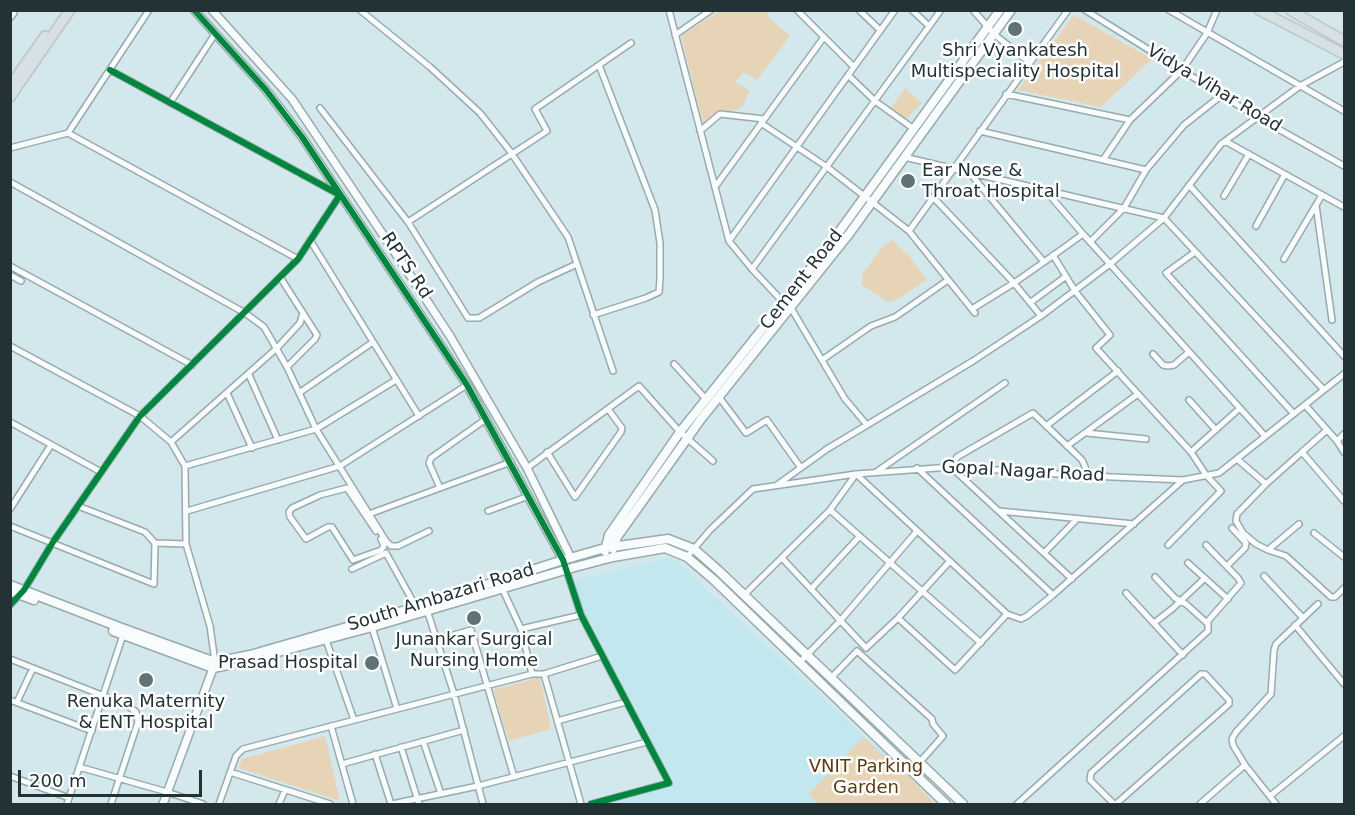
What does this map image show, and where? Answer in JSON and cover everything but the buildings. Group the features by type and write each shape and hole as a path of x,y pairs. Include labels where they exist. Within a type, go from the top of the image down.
{"main road":[{"path":"10,86 62,10"},
{"path":"10,97 70,10"},
{"name":"Cement Road","path":"868,199 914,129 1000,10"},
{"name":"Cement Road","path":"609,547 687,438 868,199 904,157 1011,10"},
{"path":"1259,10 1344,54"},
{"path":"1290,10 1344,41"},
{"name":"Cement Road","path":"609,547 609,534 705,398 788,305"},
{"name":"South Ambazari Road","path":"214,665 326,640 372,627 567,559 609,547 668,539 694,549 963,804"},
{"path":"609,547 609,558"},
{"name":"South Ambazari Road","path":"214,665 416,607 426,607 501,588 609,558 665,548 687,557"},
{"path":"687,557 800,662 946,804"},
{"path":"10,585 123,635 214,665"},
{"path":"10,591 22,592 119,627 214,665"}],"street":[{"path":"10,148 69,133 149,10"},
{"name":"RPTS Rd","path":"194,10 266,90 302,137 467,385 567,559"},
{"path":"212,10 292,99 450,336 527,468 567,559 567,570 581,615 669,783 591,804"},
{"path":"360,10 430,67 480,113 512,154 568,237 614,371"},
{"path":"669,10 729,241 752,269 788,305 844,399 867,425"},
{"path":"675,35 711,10"},
{"path":"797,10 854,67"},
{"path":"859,10 880,30"},
{"path":"729,241 895,10"},
{"path":"912,10 929,26"},
{"path":"752,269 940,10"},
{"path":"973,10 994,35 1029,62"},
{"path":"909,231 1068,10"},
{"name":"Vidya Vihar Road","path":"1085,10 1257,117 1344,166"},
{"path":"1169,10 1344,111"},
{"path":"1103,160 1130,120 1182,70 1207,33 1218,10"},
{"path":"170,103 215,34"},
{"path":"715,187 824,37"},
{"path":"408,222 547,131 535,109 631,43"},
{"path":"776,486 827,449 973,361 1075,291 1164,218 1225,141 1300,86 1344,62"},
{"path":"593,315 659,292 660,279 660,243 655,210 598,65"},
{"path":"10,605 22,592 53,542 140,416 298,259 340,195 110,70"},
{"path":"848,75 875,101 914,129"},
{"path":"1006,94 1130,120"},
{"path":"1090,242 1124,208 1146,170 1184,125 1222,95"},
{"path":"320,108 408,222 457,304 468,318 479,318 538,282 577,264"},
{"path":"700,131 720,114 763,121 909,231 974,311 1083,234"},
{"path":"980,131 1146,170"},
{"path":"69,133 298,259"},
{"path":"1225,141 1344,207"},
{"path":"1224,196 1249,154"},
{"path":"904,157 1164,218 1324,390"},
{"path":"968,171 1044,262"},
{"path":"1256,226 1285,174"},
{"path":"10,182 245,313 264,327 287,367 316,429 383,542 384,546 381,549 353,560 332,527 306,538 290,517 289,512 292,508 320,495 347,488 352,490"},
{"path":"1189,185 1344,356"},
{"path":"1044,189 1265,436"},
{"path":"1284,259 1322,195"},
{"path":"933,197 1014,283 1041,316"},
{"path":"1316,205 1332,320"},
{"path":"310,240 419,416"},
{"path":"1196,252 1166,273 1294,414"},
{"path":"1053,255 1065,277 1110,335 1096,348 1191,452 1206,476 1220,489 1221,493 1168,545"},
{"path":"10,266 192,365"},
{"path":"10,275 21,281"},
{"path":"280,277 317,335 287,367"},
{"path":"1031,302 1065,277"},
{"path":"822,360 871,326 895,317 948,280"},
{"path":"171,442 277,348 300,323 303,313"},
{"path":"299,393 373,342"},
{"path":"10,346 140,416 171,442 185,466 186,544 210,626 214,665 163,804"},
{"path":"1153,354 1163,365 1168,366 1174,365 1189,352"},
{"path":"674,364 705,398"},
{"path":"1046,426 1118,371"},
{"name":"Gopal Nagar Road","path":"687,557 753,489 917,468 951,467 1183,480 1219,473 1344,374"},
{"path":"249,375 278,440"},
{"path":"185,466 316,429 396,380"},
{"path":"875,473 1005,383"},
{"path":"187,511 340,466 467,385"},
{"path":"527,468 639,386 680,432 713,461"},
{"path":"227,393 252,448"},
{"path":"1067,446 1138,394"},
{"path":"719,397 746,434 767,420 801,468"},
{"path":"1189,400 1216,430"},
{"path":"1305,405 1344,452"},
{"path":"547,452 575,497 621,432 622,428 608,408"},
{"path":"1191,452 1240,408"},
{"path":"1072,579 951,467 957,457 1033,413 1082,460 1089,476"},
{"path":"440,488 429,463 431,458 486,419"},
{"path":"10,433 13,424 101,472"},
{"path":"1327,430 1266,484 1237,514 1236,521 1243,533 1268,550 1286,556 1331,597 1335,597 1344,588"},
{"path":"1087,433 1146,439"},
{"path":"1336,441 1344,434"},
{"path":"10,509 51,445"},
{"path":"1302,453 1344,501"},
{"path":"1237,459 1266,484"},
{"path":"368,515 511,462"},
{"path":"368,515 511,462"},
{"path":"917,468 1053,595"},
{"path":"744,595 830,510 856,474 1007,614 1021,619 1072,579 1183,480"},
{"path":"488,511 529,496"},
{"path":"10,525 154,584 155,543 145,532 78,506"},
{"path":"830,510 981,643"},
{"path":"999,511 1134,524"},
{"path":"368,515 391,546 398,546 429,531"},
{"path":"1044,553 1077,519"},
{"path":"1268,550 1299,524"},
{"path":"1227,566 1245,548 1246,543 1232,528"},
{"path":"800,662 840,621 917,531"},
{"path":"1314,532 1344,557"},
{"path":"811,589 860,536"},
{"path":"155,543 186,544"},
{"path":"1206,545 1241,584 1207,623"},
{"path":"352,568 386,553 416,607"},
{"path":"782,558 866,648 898,618 950,561"},
{"path":"1188,563 1228,599"},
{"path":"1264,576 1303,618"},
{"path":"1017,804 1208,631 1207,623 1175,598 1155,577"},
{"path":"1154,623 1205,578"},
{"path":"501,588 521,629 532,674"},
{"path":"1126,593 1183,655"},
{"path":"1276,804 1245,765 1233,745 1234,735 1272,694 1276,644 1318,604"},
{"path":"426,607 454,694 483,804"},
{"path":"898,618 955,670 1007,614"},
{"path":"521,629 581,615"},
{"path":"1295,625 1344,684"},
{"path":"372,627 397,709"},
{"path":"436,640 471,630 514,777"},
{"path":"10,776 68,801 123,635"},
{"path":"326,640 354,720"},
{"path":"831,678 857,651 932,719 933,724 943,736 919,763"},
{"path":"219,804 236,756 243,749 532,674 544,674 602,656"},
{"path":"10,659 127,705 136,712 138,722 111,804"},
{"path":"33,668 14,701 92,731"},
{"path":"544,674 581,804"},
{"path":"1205,674 1229,700 1229,704 1115,804 1090,780 1089,775 1201,675 1205,674"},
{"path":"557,721 626,702"},
{"path":"331,726 353,804"},
{"path":"342,764 464,730"},
{"path":"1270,796 1344,736"},
{"path":"423,741 441,794"},
{"path":"375,754 392,804 418,802 441,794 648,742"},
{"path":"401,747 418,802"},
{"path":"1200,804 1245,765"},
{"path":"79,768 203,804"},
{"path":"230,772 330,804"},
{"path":"279,804 285,790"}],"shaded area":[{"path":"672,557 864,737 887,753 934,804 608,804 675,785 568,582"}],"green space":[{"path":"721,10 770,11 767,16 790,36 757,80 744,72 735,82 750,91 743,106 704,127 681,36"},
{"path":"1074,15 1152,59 1101,107 1018,90"},
{"path":"905,88 922,103 906,119 891,108"},
{"path":"892,240 910,257 927,280 898,299 888,302 862,285 863,273 884,245"},
{"path":"540,677 551,729 509,741 493,690"},
{"path":"325,736 340,801 239,768 242,759"},
{"name":"VNIT Parking Garden","path":"864,737 883,756 887,753 935,804 817,804 809,794"}],"cycle path":[{"path":"194,10 266,90 302,137 467,385 563,560 581,615 669,783 591,804"},
{"path":"10,605 24,590 53,542 140,416 298,259 340,195 110,70"}],"place":[{"name":"Shri Vyankatesh Multispeciality Hospital","path":"1015,29"},
{"name":"Ear Nose & Throat Hospital","path":"908,181"},
{"name":"Junankar Surgical Nursing Home","path":"474,618"},
{"name":"Prasad Hospital","path":"372,663"},
{"name":"Renuka Maternity & ENT Hospital","path":"146,680"}]}
